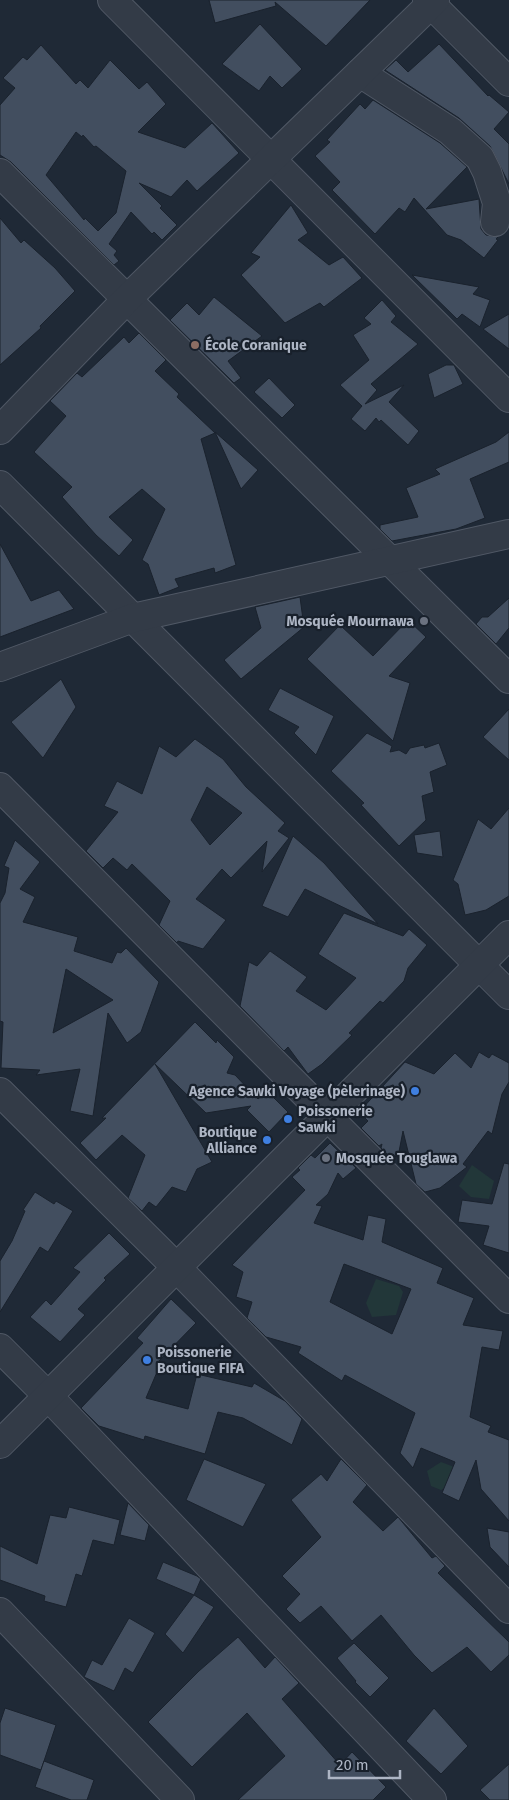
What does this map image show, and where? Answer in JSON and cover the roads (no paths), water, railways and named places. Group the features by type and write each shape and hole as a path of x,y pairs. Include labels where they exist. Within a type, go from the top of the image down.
{"street":[{"path":"112,0 509,398"},
{"path":"0,430 127,299 360,73 431,1 509,82"},
{"path":"360,73 450,131 480,158 497,202 495,222"},
{"path":"0,173 509,679"},
{"path":"0,485 509,995"},
{"path":"0,667 133,618 392,562 509,534"},
{"path":"0,786 509,1299"},
{"path":"0,1444 509,935"},
{"path":"0,1092 177,1268 509,1609"},
{"path":"0,1348 48,1396 432,1800"},
{"path":"0,1612 180,1800"}],"place":[{"name":"École Coranique","path":"195,345"},
{"name":"Mosquée Mournawa","path":"424,621"},
{"name":"Agence Sawki Voyage (pèlerinage)","path":"415,1091"},
{"name":"Poissonerie Sawki","path":"288,1119"},
{"name":"Boutique Alliance","path":"267,1140"},
{"name":"Mosquée Touglawa","path":"326,1158"},
{"name":"Poissonerie Boutique FIFA","path":"147,1360"}]}
